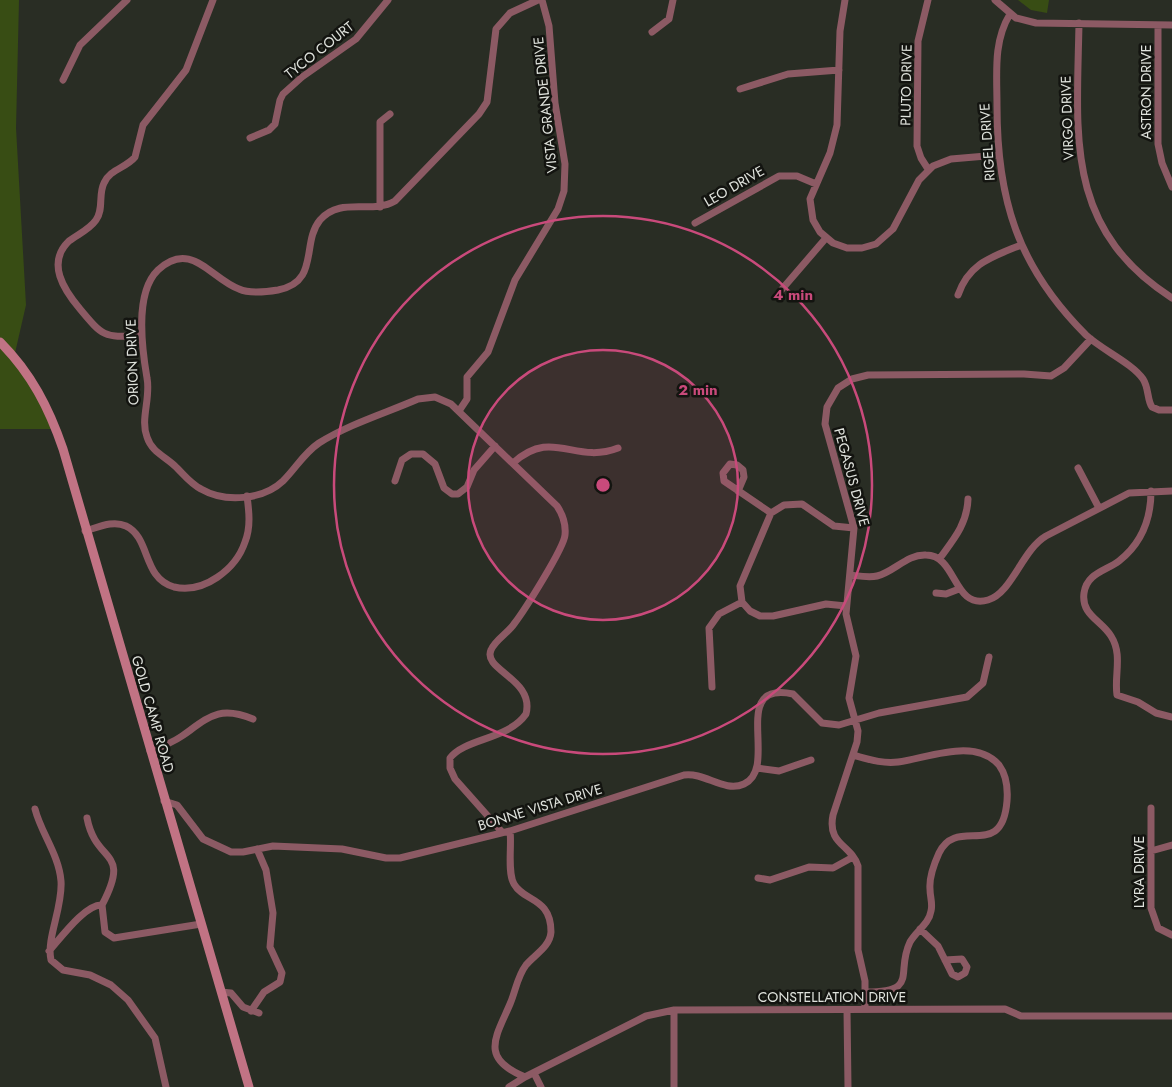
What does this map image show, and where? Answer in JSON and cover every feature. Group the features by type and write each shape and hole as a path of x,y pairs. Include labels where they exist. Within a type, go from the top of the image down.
{"street":[{"path":"63,80 80,45 126,0"},
{"path":"141,336 110,336 96,329 62,285 58,274 59,261 66,245 99,216 100,194 106,178 135,157 143,125 186,70 213,0"},
{"name":"TYCO COURT","path":"250,138 269,130 275,124 281,97 299,75 356,38 388,0"},
{"path":"390,114 380,122 380,207 390,204 400,196 479,114 488,94 496,29 510,13 538,0"},
{"name":"VISTA GRANDE DRIVE","path":"459,411 467,399 467,377 484,359 515,280 558,209 566,182 555,103 549,26 542,0"},
{"path":"652,32 669,19 673,0"},
{"path":"845,0 840,32 838,112 834,138 826,164 810,199 811,213 816,226 826,238 840,246 854,249 869,247 882,241 893,229 919,180 928,169 951,159 998,155"},
{"name":"PLUTO DRIVE","path":"928,0 918,41 917,146 928,169"},
{"path":"995,0 1010,14 1022,20 1036,23 1172,25"},
{"name":"RIGEL DRIVE","path":"1010,14 1000,33 997,48 998,155 1006,200 1021,245 1055,301 1090,339 1138,373 1146,384 1152,407 1159,410 1172,410"},
{"name":"VIRGO DRIVE","path":"1079,23 1078,145 1082,170 1090,198 1103,226 1118,250 1141,275 1172,298"},
{"name":"ASTRON DRIVE","path":"1158,24 1158,144 1162,163 1172,187"},
{"path":"740,89 788,74 839,70"},
{"name":"LEO DRIVE","path":"695,223 779,176 797,176 816,184"},
{"name":"ORION DRIVE","path":"380,207 344,207 327,214 315,228 305,271 292,286 279,290 249,292 238,289 206,266 194,261 178,260 165,265 155,274 148,286 141,336 149,394 144,427 151,446 172,462 191,482 206,492 222,497 247,496 266,492 278,485 305,455 320,443 418,399 440,398 459,411"},
{"path":"777,295 826,238"},
{"path":"958,295 966,276 977,266 1021,245"},
{"name":"PEGASUS DRIVE","path":"866,1009 866,992 858,950 859,871 852,857 836,839 832,827 833,816 858,736 850,698 856,656 846,620 854,528 825,424 827,407 838,388 852,379 868,375 1024,374 1051,376 1064,368 1090,339"},
{"name":"GOLD CAMP ROAD","path":"0,342 14,356 38,391 57,431 249,1087"},
{"path":"459,411 557,506 564,520 565,534 561,548 519,616 492,647 489,656 492,663 519,684 526,697 526,714 510,728 490,738 457,750 450,758 449,763 455,779 502,832"},
{"path":"395,480 402,460 411,454 423,454 434,464 444,488 452,494 458,494 467,487 474,470 495,446"},
{"path":"513,463 529,450 540,446 555,446 591,454 604,453 618,448"},
{"path":"1078,468 1099,508"},
{"path":"738,491 771,513"},
{"path":"1151,491 1150,513 1140,539 1119,561 1092,577 1084,594 1087,611 1108,631 1117,650 1117,693 1138,702 1156,713 1172,717"},
{"path":"850,575 878,576 918,555 934,556 940,558 948,568 959,589 972,600 984,601 995,596 1038,540 1129,493 1172,491"},
{"path":"86,530 111,523 128,527 137,536 151,570 160,580 173,586 194,587 209,582 226,571 242,550 249,525 247,496"},
{"path":"940,558 963,526 967,515 968,499"},
{"path":"846,606 826,604 766,616 754,614 742,602 740,592 742,580 771,513 784,505 796,503 807,506 834,526 854,528"},
{"path":"936,593 946,594 959,589"},
{"path":"712,687 709,628 719,614 742,602"},
{"path":"811,760 778,771 757,768 757,713 761,703 773,694 792,694 818,720 827,725 839,725 884,711 967,697 983,683 989,657"},
{"path":"150,751 171,742 213,714 232,712 253,719"},
{"path":"853,755 888,762 958,752 975,752 990,757 1004,773 1008,790 1003,823 990,834 957,837 944,845 931,875 931,914 910,944 904,974 898,985 885,992 866,992"},
{"name":"BONNE VISTA DRIVE","path":"164,801 177,806 199,836 215,846 237,853 273,846 342,848 386,858 400,858 510,831 684,775 700,776 730,786 741,786 751,779 757,768"},
{"name":"LYRA DRIVE","path":"1152,808 1151,908 1156,924 1163,932 1172,934"},
{"path":"35,809 58,865 61,882 60,905 49,952 52,960 59,968 90,975 111,985 128,1000 155,1038 166,1087"},
{"path":"87,818 94,838 112,862 116,872 112,887 102,906 105,917 105,932 114,938 201,924"},
{"path":"510,831 513,882 519,890 534,899 544,909 551,930 549,941 520,974 511,1002 495,1036 496,1052 503,1064 525,1077"},
{"path":"1152,851 1172,845"},
{"path":"251,1010 264,992 280,982 282,972 270,947 273,913 266,870 257,849"},
{"path":"758,878 770,880 810,867 833,868 852,857"},
{"path":"49,952 88,910 93,906 102,906"},
{"path":"920,930 935,942 945,960"},
{"path":"221,992 231,993 238,1003 259,1013"},
{"name":"CONSTELLATION DRIVE","path":"510,1087 534,1072 646,1016 674,1010 1004,1009 1021,1016 1172,1016"},
{"path":"674,1010 674,1087"},
{"path":"847,1010 848,1087"},
{"path":"534,1072 541,1087"}],"green space":[{"path":"0,0 19,0 16,128 26,305 15,353 53,429 0,429"},
{"path":"1018,0 1049,0 1047,13 1031,10"}]}
